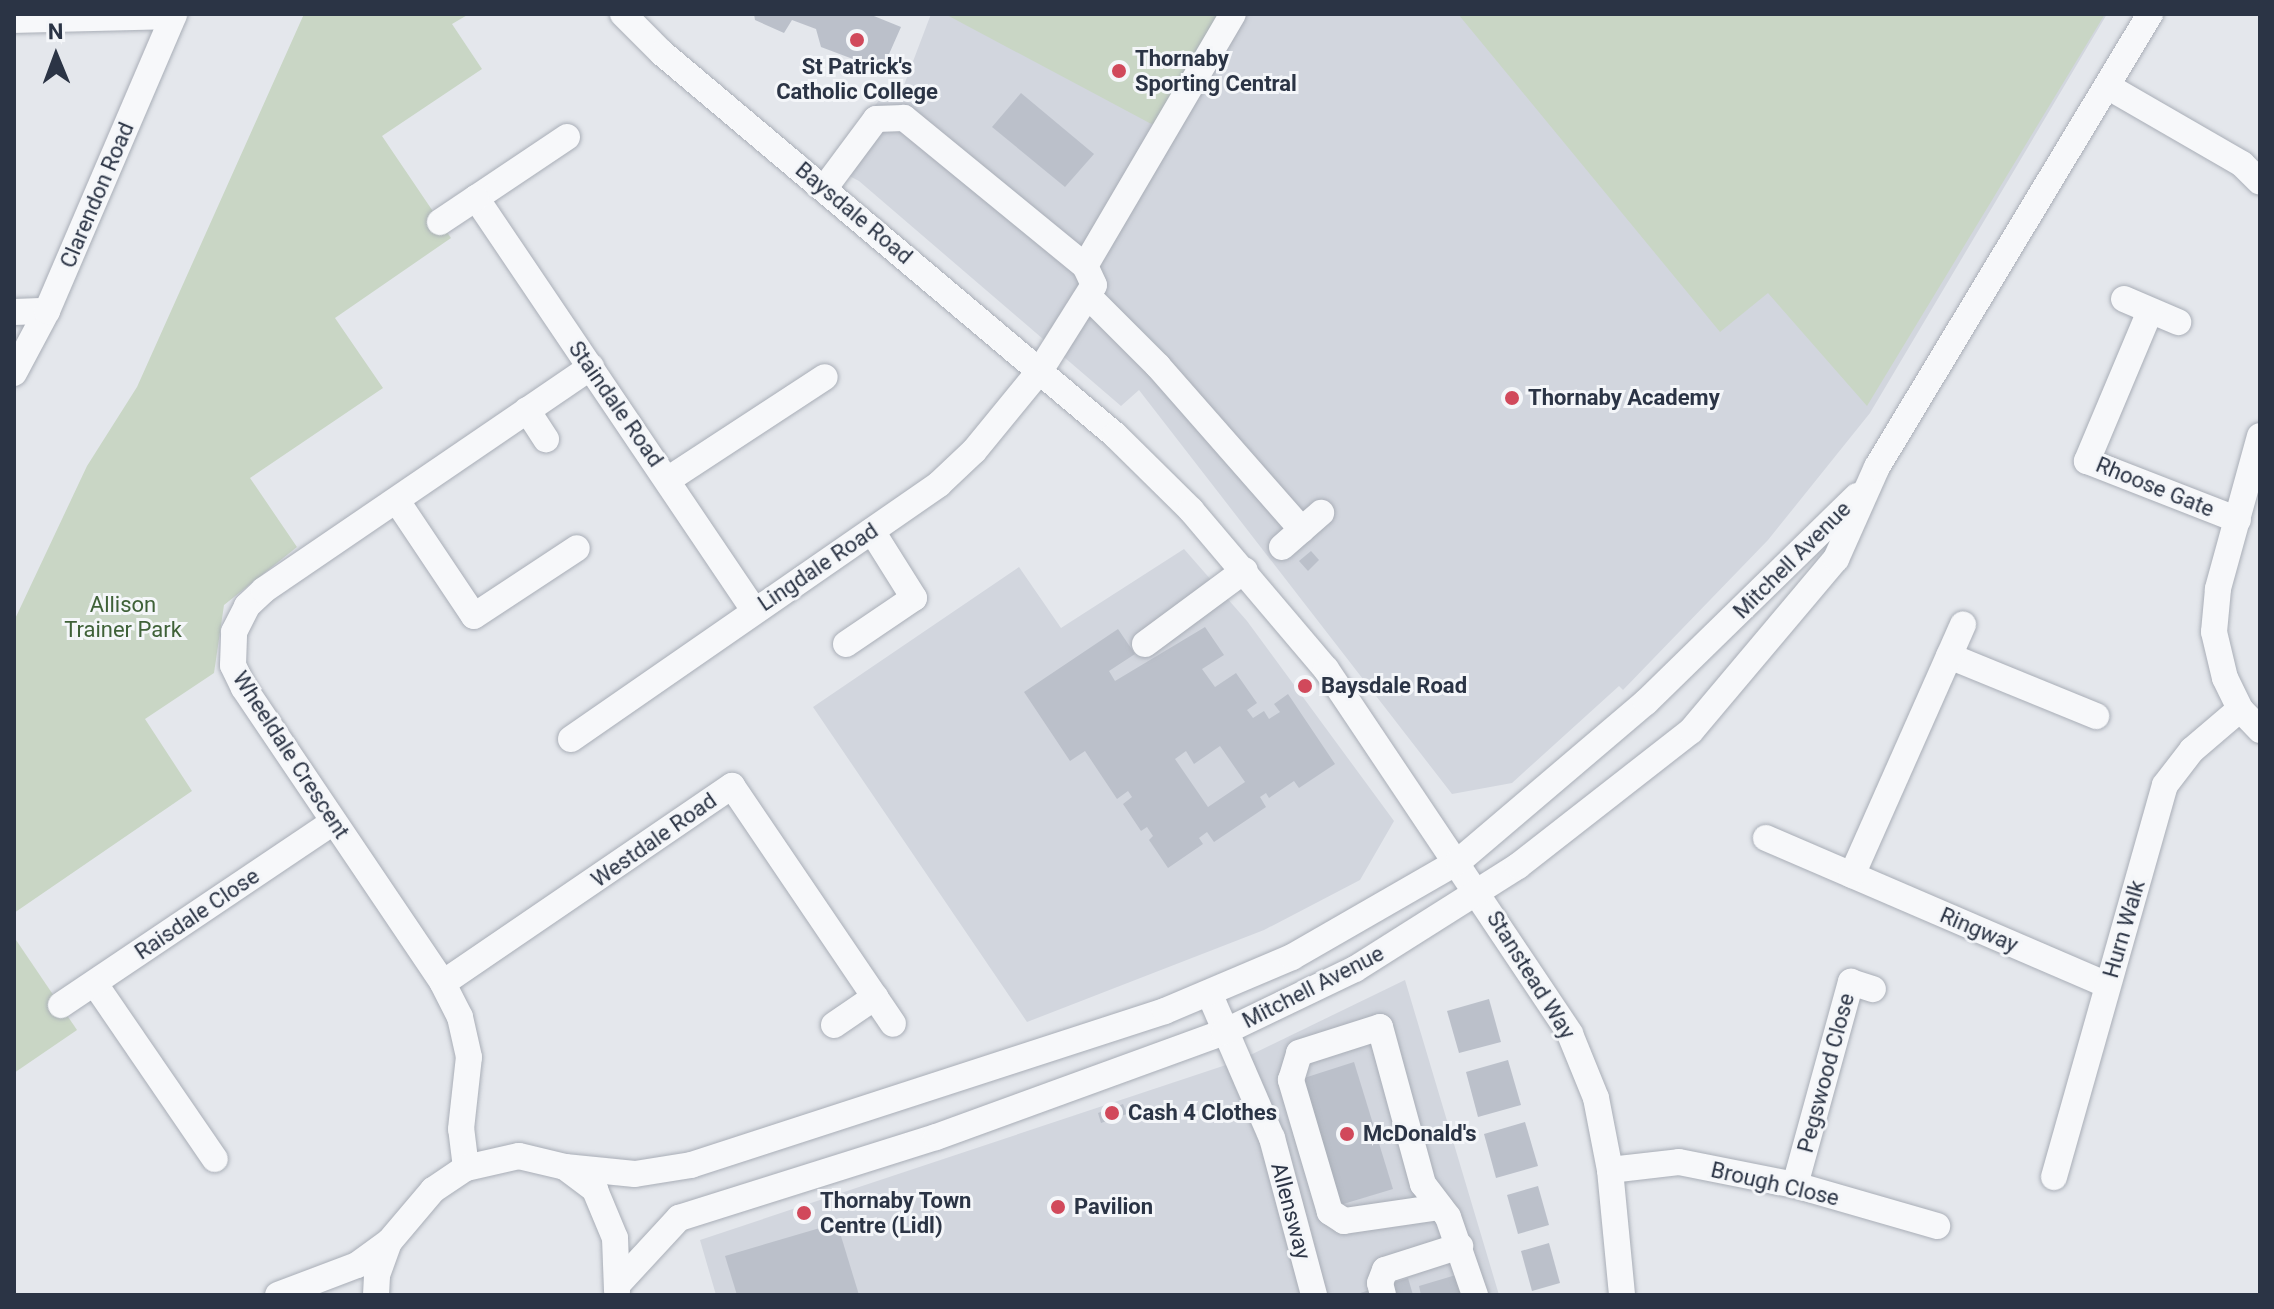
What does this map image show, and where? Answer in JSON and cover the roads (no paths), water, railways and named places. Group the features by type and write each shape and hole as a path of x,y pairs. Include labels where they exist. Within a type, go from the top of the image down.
{"street":[{"name":"Baysdale Road","path":"623,14 824,189 1041,369 1137,457 1245,570 1326,669 1478,892"},
{"path":"1085,266 1233,14"},
{"name":"Mitchell Avenue","path":"617,1289 679,1218 936,1137 1224,1032 1355,969 1478,892 1691,731 1836,559 1869,483 2150,14"},
{"path":"14,20 174,15"},
{"name":"Clarendon Road","path":"14,373 47,311 174,15"},
{"path":"2107,86 2242,164 2260,182"},
{"path":"824,189 876,119 904,118 1085,266 1094,285 1089,297 1158,366 1302,530"},
{"path":"440,222 567,137"},
{"name":"Staindale Road","path":"476,198 669,479 754,610"},
{"name":"Lingdale Road","path":"571,739 939,484 974,451 1041,369 1089,297"},
{"path":"2124,299 2178,322"},
{"path":"14,312 47,311"},
{"name":"Rhoose Gate","path":"2150,311 2087,461 2238,520"},
{"name":"Wheeldale Crescent","path":"466,1168 461,1129 469,1057 460,1017 443,983 238,677 234,632 247,606 264,590 591,367"},
{"path":"669,479 825,377"},
{"path":"537,403 546,439"},
{"path":"2260,436 2218,589 2214,632 2225,678 2240,709 2260,730"},
{"name":"Mitchell Avenue","path":"376,1295 377,1275 389,1242 433,1190 466,1168 519,1156 565,1167 635,1174 691,1165 1210,995 1292,957 1459,861 1646,702 1869,483"},
{"path":"397,501 474,616 577,548"},
{"path":"846,644 914,598 872,531"},
{"path":"1145,644 1245,570"},
{"path":"1852,875 1963,624"},
{"path":"1949,656 2096,716"},
{"name":"Hurn Walk","path":"2054,1177 2165,785 2192,750 2240,709"},
{"name":"Westdale Road","path":"443,983 732,786 893,1024"},
{"name":"Raisdale Close","path":"61,1005 333,822"},
{"name":"Ringway","path":"1766,838 2107,985"},
{"name":"Stanstead Way","path":"1478,892 1570,1034 1596,1098 1610,1170 1622,1295"},
{"name":"Pegswood Close","path":"1795,1185 1851,982 1873,989"},
{"path":"95,984 215,1159"},
{"name":"Allensway","path":"1210,995 1272,1138 1314,1295"},
{"path":"834,1025 875,997"},
{"path":"1440,1207 1344,1221 1330,1212 1290,1070 1306,1048 1380,1027 1423,1184 1440,1207 1460,1246 1475,1295"},
{"name":"Brough Close","path":"1610,1170 1679,1162 1795,1185 1937,1226"},
{"name":"Mitchell Avenue","path":"565,1167 595,1190 607,1215 617,1289"},
{"path":"278,1295 357,1265 389,1242"},
{"path":"1383,1295 1380,1283 1385,1270 1460,1246"}],"place":[{"name":"St Patrick's Catholic College","path":"857,40"},
{"name":"Thornaby Sporting Central","path":"1119,71"},
{"name":"Thornaby Academy","path":"1512,398"},
{"name":"Baysdale Road","path":"1305,686"},
{"name":"Cash 4 Clothes","path":"1112,1113"},
{"name":"McDonald's","path":"1347,1134"},
{"name":"Pavilion","path":"1058,1207"},
{"name":"Thornaby Town Centre (Lidl)","path":"804,1213"}],"park label":[{"name":"Allison Trainer Park","path":"123,616"}]}
